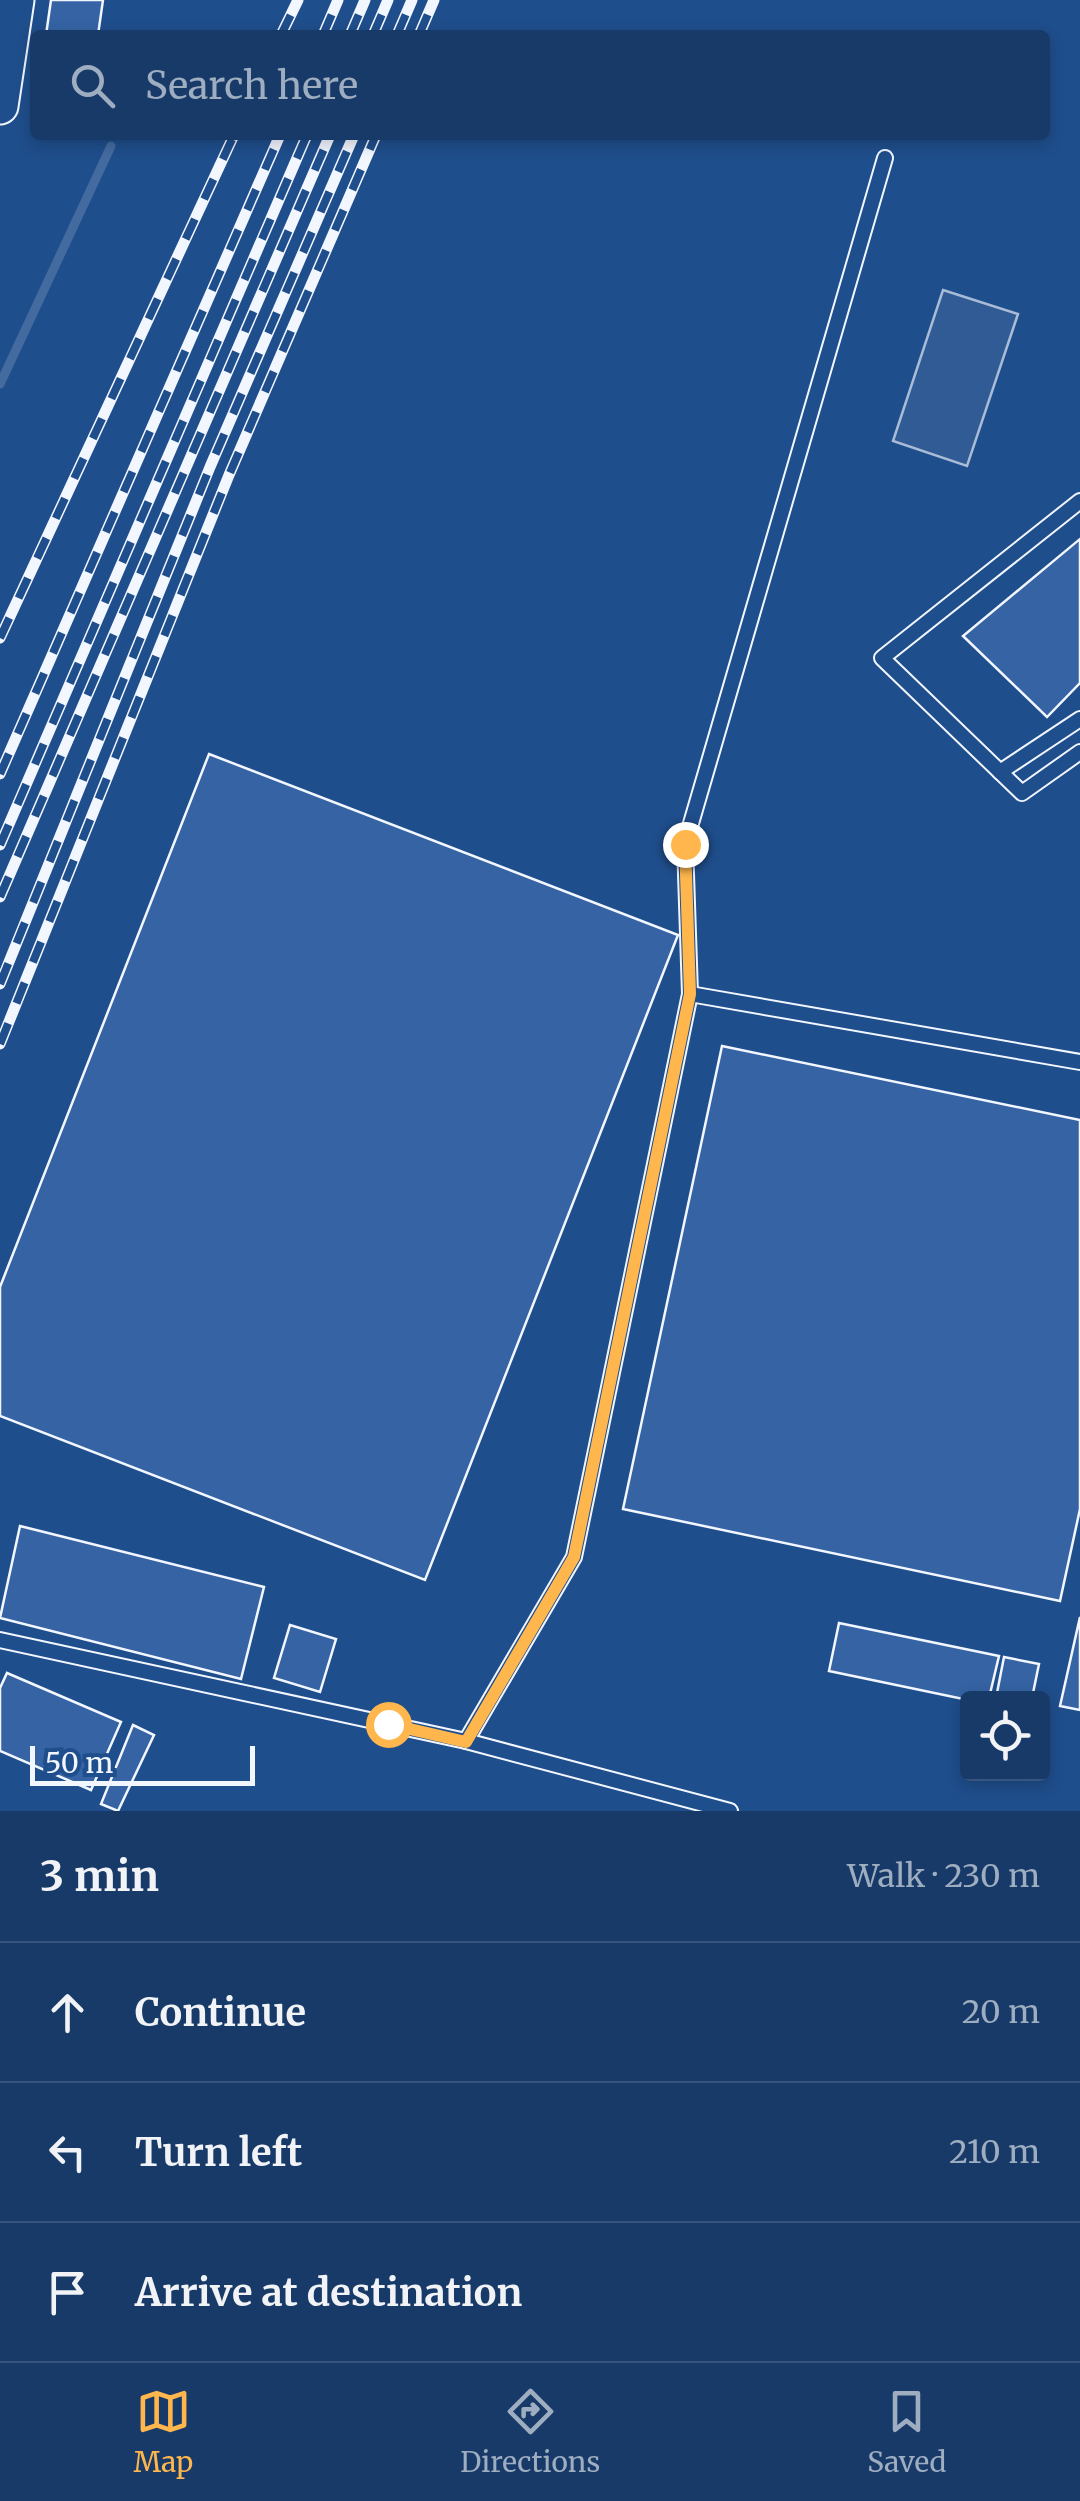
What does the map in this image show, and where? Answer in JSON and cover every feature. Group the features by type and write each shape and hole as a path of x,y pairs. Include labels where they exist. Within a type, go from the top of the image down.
{"street":[{"path":"0,106 16,0"}],"lane":[{"path":"466,1742 574,1557 690,994 685,844 886,158"},
{"path":"1080,501 882,658 1022,793 1080,752"},
{"path":"1000,772 1080,720"},
{"path":"690,994 1080,1062"},
{"path":"0,1640 466,1742 730,1811"}],"shaded area":[{"path":"943,290 1018,314 967,466 893,441"}],"building":[{"path":"51,0 103,0 99,30 47,30"},
{"path":"1080,539 1080,683 1047,717 963,636"},
{"path":"209,754 678,935 425,1580 0,1416 0,1287"},
{"path":"722,1046 1080,1120 1080,1509 1060,1601 623,1509"},
{"path":"20,1526 264,1587 241,1679 0,1618"},
{"path":"1080,1617 1080,1710 1060,1706"},
{"path":"839,1623 999,1656 991,1691 960,1691 960,1698 829,1671"},
{"path":"290,1625 336,1639 320,1692 274,1678"},
{"path":"1004,1657 1039,1664 1033,1691 997,1691"},
{"path":"7,1673 121,1722 91,1790 0,1751 0,1688"},
{"path":"133,1725 154,1735 118,1811 101,1804"}],"waterway":[{"path":"0,384 111,146"}],"railway":[{"path":"283,30 298,0"},
{"path":"325,30 338,0"},
{"path":"352,30 365,0"},
{"path":"375,30 388,0"},
{"path":"399,30 412,0"},
{"path":"421,30 434,0"},
{"path":"0,638 232,140"},
{"path":"0,774 278,140"},
{"path":"0,845 305,140"},
{"path":"0,897 328,140"},
{"path":"0,984 210,467 352,140"},
{"path":"0,1044 229,475 374,140"}],"route":[{"path":"388,1724 466,1742 574,1557 690,994 685,844"}]}
